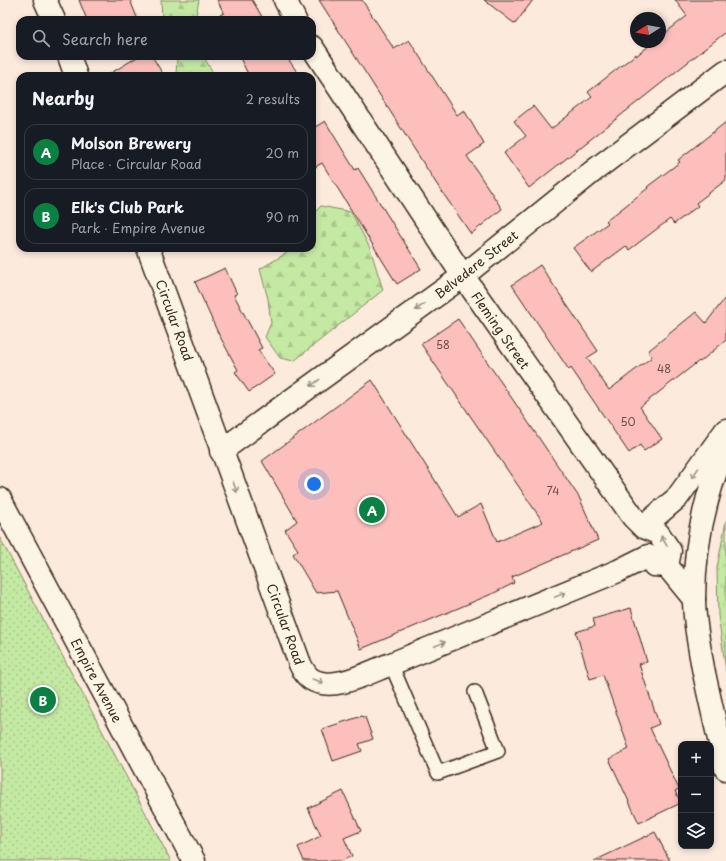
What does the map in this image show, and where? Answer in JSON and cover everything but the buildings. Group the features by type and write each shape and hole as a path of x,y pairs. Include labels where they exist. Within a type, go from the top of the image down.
{"street":[{"path":"45,0 52,16"},
{"path":"285,0 293,16"},
{"path":"70,60 75,72"},
{"name":"Fleming Street","path":"316,60 319,72 633,517 643,527 658,532 670,551 667,566"},
{"name":"Belvedere Street","path":"221,451 463,276 596,169 726,70"},
{"name":"Circular Road","path":"149,252 221,451 275,592 300,664 304,672 310,678 319,683 330,684 355,678 618,571 648,556"},
{"path":"694,599 667,566 654,565 641,544 643,527 677,498 726,430"},
{"path":"724,758 698,643 694,599 697,560 704,512 710,489 726,445"},
{"name":"Empire Avenue","path":"0,499 194,861"}],"lane":[{"path":"391,664 438,772 498,751 474,692"}],"green space":[{"path":"161,0 199,0 196,16 162,16"},
{"path":"177,60 205,60 213,72 176,72"},
{"path":"321,206 351,212 370,248 383,290 294,361 280,358 265,337 271,323 268,299 260,269 288,252 316,252 316,211"},
{"path":"726,521 726,671 718,615 717,568"},
{"path":"0,538 171,861 0,861"}],"place":[{"name":"Molson Brewery","path":"372,510"},
{"name":"Elk's Club Park","path":"43,700"}]}
